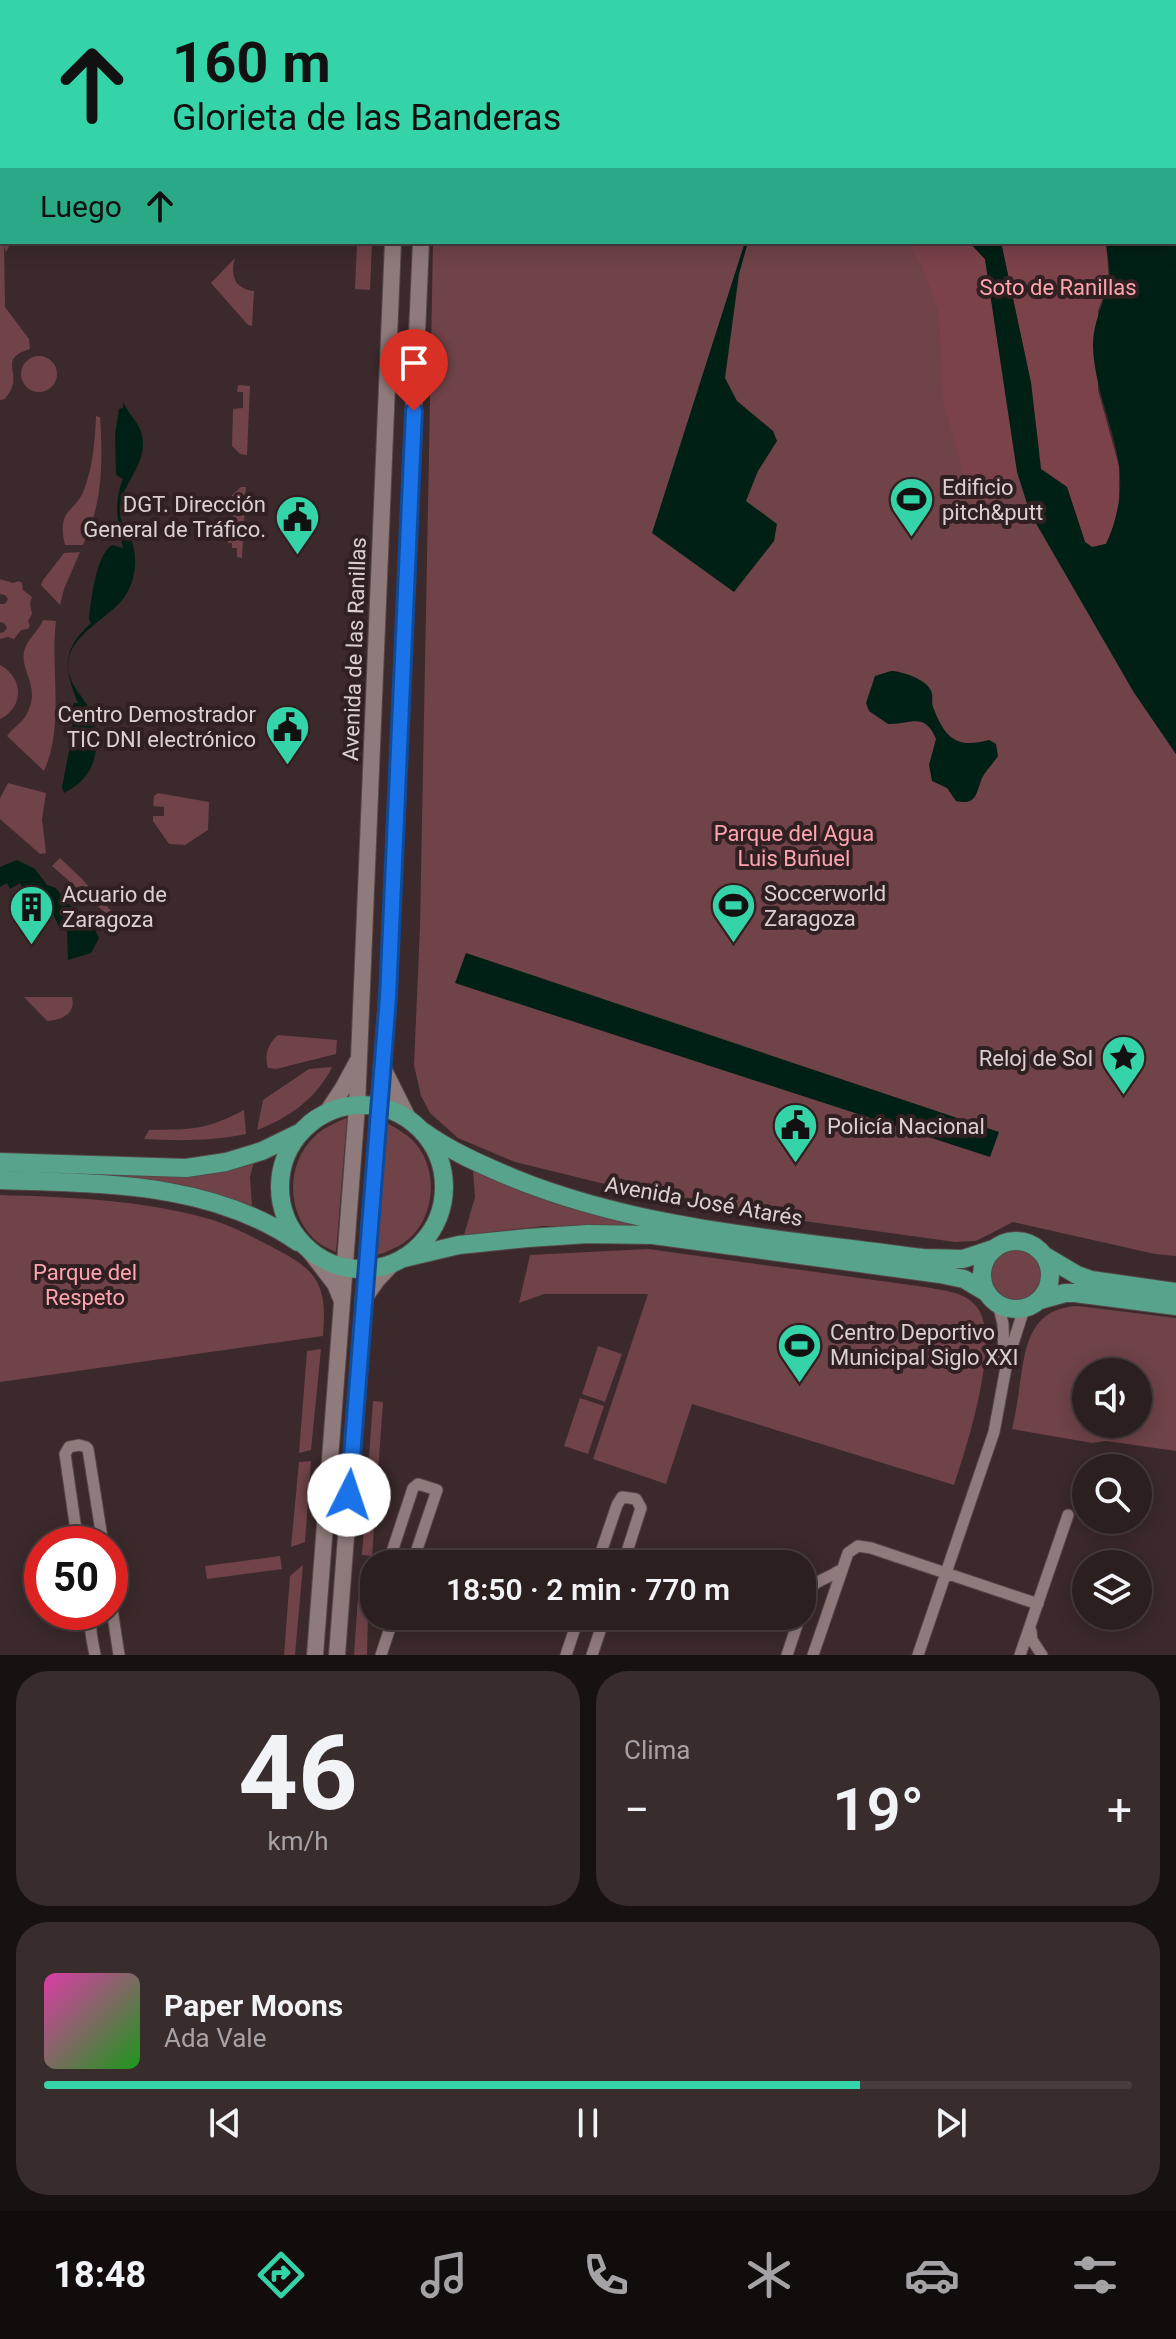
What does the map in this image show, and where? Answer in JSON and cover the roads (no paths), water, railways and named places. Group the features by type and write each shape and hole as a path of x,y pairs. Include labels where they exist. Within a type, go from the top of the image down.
{"main road":[{"name":"Avenida de las Ranillas","path":"315,1655 357,1106 393,244"},
{"path":"337,1655 383,1067 421,244"},
{"name":"Avenida de las Ranillas","path":"326,1114 359,1057"},
{"path":"363,1301 377,1280 433,1230 444,1196 440,1161 432,1145 415,1125 383,1067"},
{"path":"0,1162 186,1168 226,1162 262,1151 305,1129 326,1114 357,1106 378,1107"},
{"name":"Avenida José Atarés","path":"378,1107 394,1112 466,1158 535,1187 597,1207 660,1222 923,1258 963,1259 993,1249"},
{"path":"305,1129 289,1151 283,1168 282,1203 296,1236 335,1284 343,1302"},
{"path":"0,1180 128,1185 217,1202 248,1213 279,1229 325,1260 345,1267"},
{"name":"Avenida José Atarés","path":"345,1267 366,1269 459,1245 588,1234 653,1235 940,1274 964,1279 992,1298"},
{"path":"1176,1292 1091,1280 1045,1256 1030,1243 1021,1241 1001,1244 993,1249 983,1265 983,1283 992,1298 1006,1308 1032,1304 1065,1293 1176,1306"},
{"path":"1032,1304 1046,1292 1051,1274 1045,1256"}],"street":[{"path":"992,1298 1003,1324 1004,1376"},
{"path":"918,1655 994,1432 1010,1351 1032,1304"},
{"path":"75,1526 65,1454 69,1447 79,1445 88,1449 100,1526"},
{"path":"393,1550 413,1488 418,1484 437,1490 417,1550"},
{"path":"602,1550 617,1505 622,1497 627,1496 636,1499 641,1508 628,1550"},
{"path":"1021,1655 1068,1515"},
{"path":"813,1655 851,1549 863,1546 1038,1604"},
{"path":"816,1582 842,1569"},
{"path":"816,1582 828,1583 834,1595"},
{"path":"1030,1626 1032,1640 1040,1653"},
{"path":"92,1630 95,1655"},
{"path":"115,1630 119,1655"},
{"path":"381,1655 389,1630"},
{"path":"566,1655 574,1630"},
{"path":"592,1655 600,1630"},
{"path":"787,1655 796,1630"},
{"path":"1021,1655 1028,1651 1040,1653"}],"place":[{"name":"Edificio pitch&putt","path":"911,539"},
{"name":"DGT. Dirección General de Tráfico.","path":"297,556"},
{"name":"Centro Demostrador TIC DNI electrónico","path":"287,766"},
{"name":"Soccerworld Zaragoza","path":"733,945"},
{"name":"Acuario de Zaragoza","path":"31,946"},
{"name":"Reloj de Sol","path":"1124,1097"},
{"name":"Policía Nacional","path":"796,1165"},
{"name":"Centro Deportivo Municipal Siglo XXI","path":"799,1384"}],"park label":[{"name":"Soto de Ranillas","path":"1058,287"},
{"name":"Parque del Agua Luis Buñuel","path":"794,846"},
{"name":"Parque del Respeto","path":"85,1284"}]}
